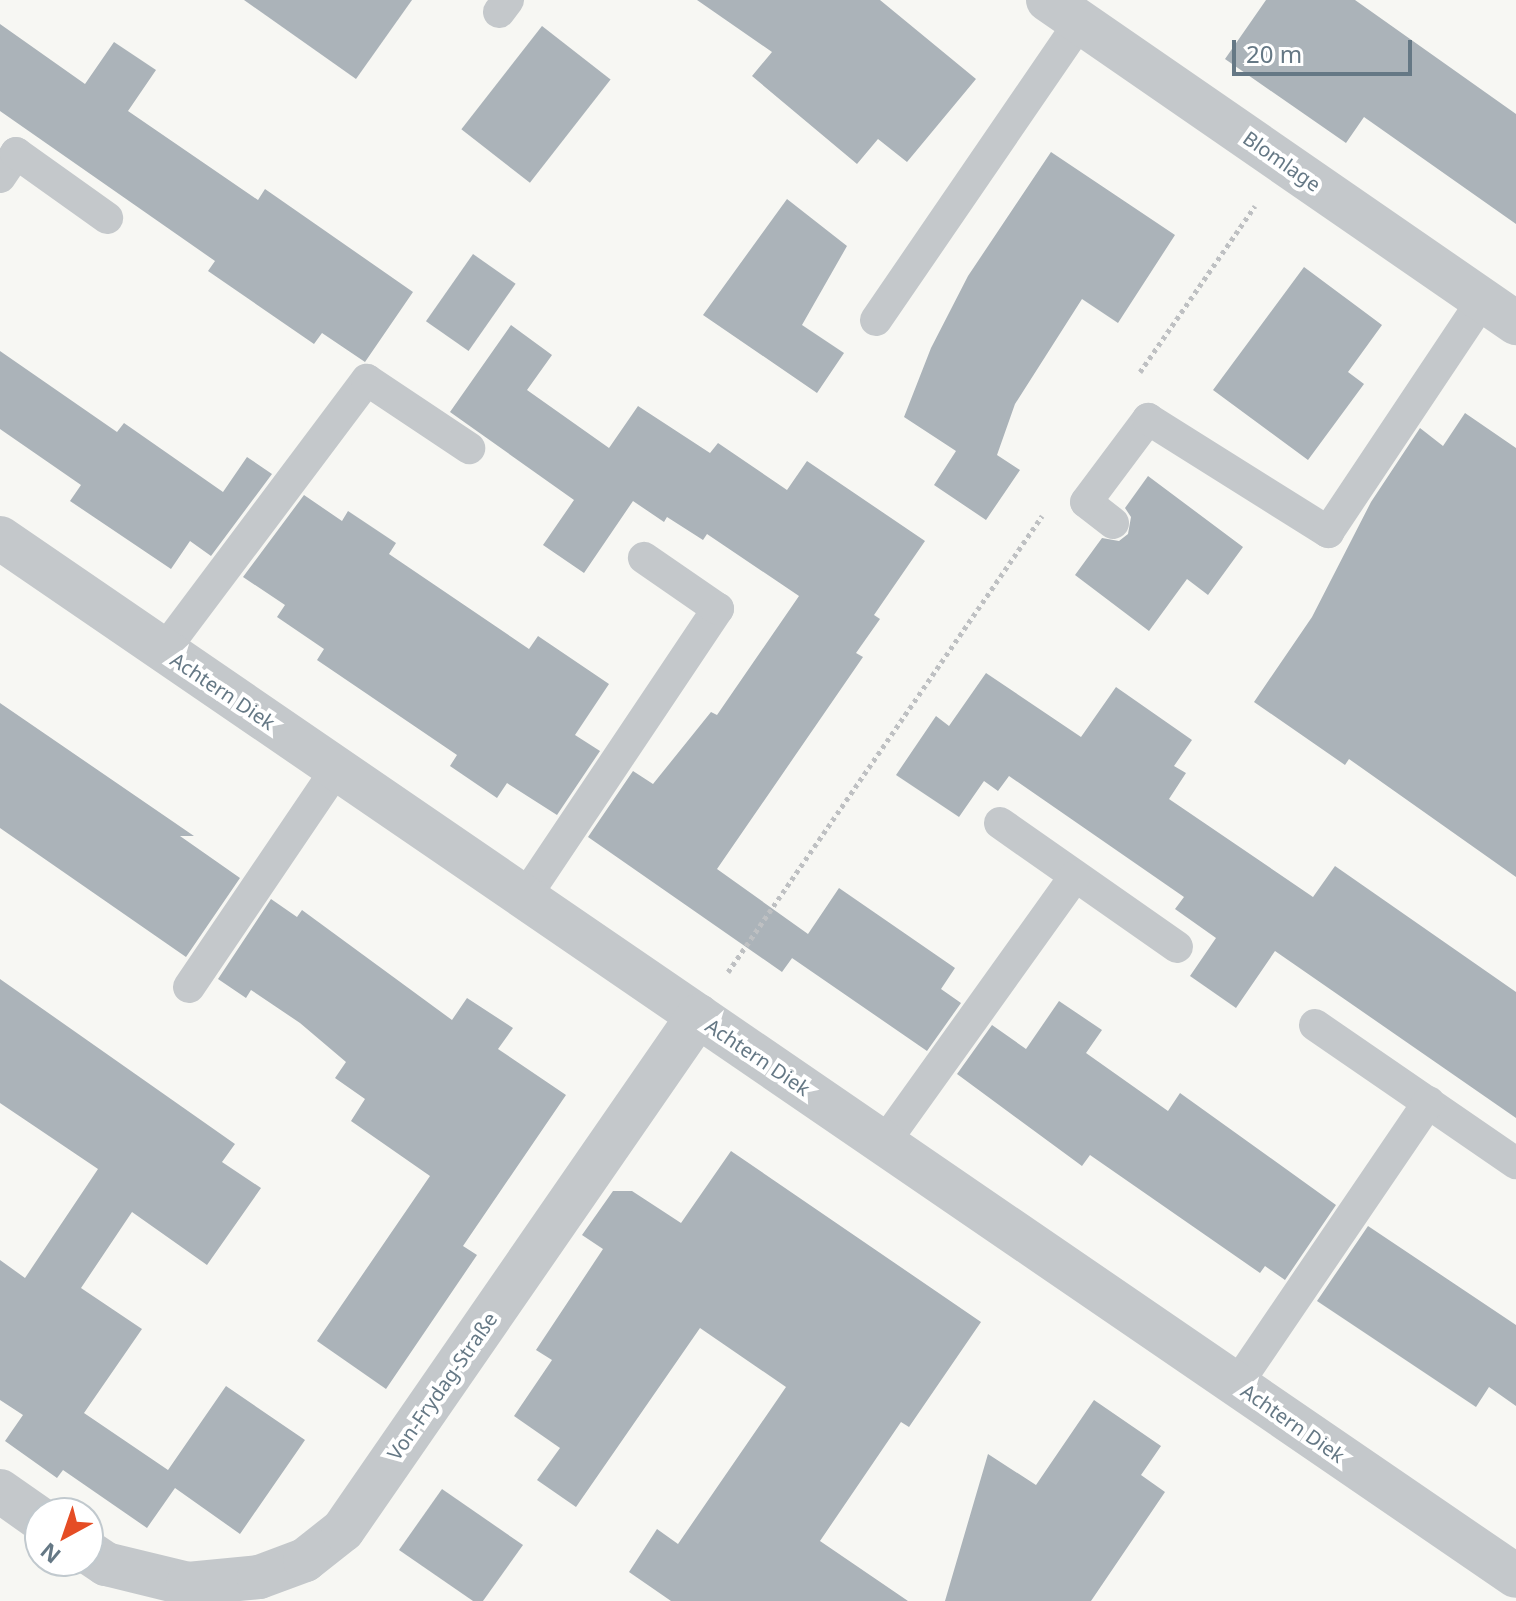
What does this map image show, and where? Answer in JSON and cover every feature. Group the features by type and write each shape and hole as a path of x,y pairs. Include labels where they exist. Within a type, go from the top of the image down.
{"street":[{"name":"Blomlage","path":"1064,11 1499,311"},
{"name":"Achtern Diek","path":"0,538 1516,1576"},
{"name":"Von-Frydag-Straße","path":"104,1563 188,1584 259,1577 305,1560 343,1530 698,1016"},
{"path":"0,1491 24,1508"}],"lane":[{"path":"876,320 1064,11"},
{"path":"0,177 16,153 107,218"},
{"path":"1113,523 1086,502 1148,419 1328,532 1499,311"},
{"path":"164,650 367,380 469,448"},
{"path":"525,897 718,609 644,558"},
{"path":"189,987 337,768"},
{"path":"1000,823 1177,947"},
{"path":"884,1143 1075,876"},
{"path":"1315,1025 1516,1163"},
{"path":"1237,1384 1429,1102"}],"path":[{"path":"1137,377 1284,162"},
{"path":"698,1016 1047,508"}],"building":[{"path":"244,0 412,0 356,79"},
{"path":"697,0 880,0 976,79 907,162 878,139 857,164 752,76 772,52"},
{"path":"1266,0 1355,0 1516,114 1516,224 1364,117 1346,143 1225,59"},
{"path":"0,24 85,84 114,42 156,70 128,111 258,200 265,189 413,292 365,362 322,333 314,344 208,271 215,261 0,111"},
{"path":"542,26 611,80 530,183 461,129"},
{"path":"1051,152 1175,235 1118,323 1082,299 1015,404 997,455 1020,470 986,520 934,485 956,451 904,417 931,348 968,276"},
{"path":"787,199 847,246 802,325 844,353 817,393 703,315"},
{"path":"473,254 516,284 469,351 426,321"},
{"path":"1304,267 1382,325 1348,372 1364,384 1308,460 1213,390"},
{"path":"511,325 552,355 527,390 609,448 638,406 710,453 718,443 787,490 807,461 925,541 874,615 880,619 856,653 863,657 717,869 808,934 839,888 955,968 941,989 961,1003 927,1051 792,958 782,972 588,837 633,771 653,784 711,712 717,715 799,596 707,534 703,540 667,517 664,522 633,501 584,573 543,545 574,500 450,412"},
{"path":"0,351 117,432 124,423 223,492 247,457 272,474 211,556 190,541 171,569 70,501 81,485 0,429"},
{"path":"1465,413 1516,448 1516,877 1349,759 1345,765 1254,702 1312,617 1371,502 1420,428 1443,446"},
{"path":"1148,476 1243,547 1208,595 1187,579 1149,631 1075,575 1102,538 1119,541 1128,534 1131,517 1125,508"},
{"path":"304,495 342,521 348,511 396,543 389,554 529,649 538,636 609,684 575,735 600,751 557,815 507,783 497,798 450,766 457,755 317,660 324,649 277,617 285,605 243,577"},
{"path":"986,673 1081,737 1116,687 1192,740 1174,766 1186,773 1169,799 1313,897 1335,866 1516,992 1516,1118 1275,951 1236,1008 1190,976 1216,938 1175,909 1184,897 1009,776 998,791 984,781 959,817 896,775 936,716 949,726"},
{"path":"0,703 194,836 180,836 240,878 186,957 0,828"},
{"path":"271,899 297,917 302,910 452,1020 467,998 513,1028 498,1049 566,1095 463,1246 477,1255 386,1389 317,1341 430,1176 351,1121 365,1099 335,1078 346,1062 300,1023 251,990 246,998 218,979"},
{"path":"0,979 235,1144 222,1162 261,1188 207,1265 132,1212 81,1288 142,1329 84,1413 168,1470 226,1386 305,1440 240,1534 175,1488 147,1528 63,1470 57,1478 5,1441 23,1415 0,1400 0,1260 25,1278 98,1169 0,1103"},
{"path":"1059,1001 1102,1030 1086,1053 1168,1111 1180,1093 1336,1205 1285,1280 1265,1266 1260,1273 1090,1155 1082,1166 957,1074 992,1025 1026,1049"},
{"path":"731,1151 981,1322 909,1427 901,1422 820,1541 908,1601 671,1601 629,1572 657,1529 678,1544 786,1387 700,1328 576,1507 537,1480 560,1448 514,1416 552,1360 536,1350 603,1249 582,1235 613,1191 632,1191 681,1223"},
{"path":"1368,1226 1516,1325 1516,1406 1489,1387 1476,1407 1317,1301"},
{"path":"1094,1400 1161,1446 1141,1475 1165,1492 1091,1601 945,1601 988,1454 1036,1485"},
{"path":"442,1489 523,1545 483,1601 473,1601 399,1550"}]}
